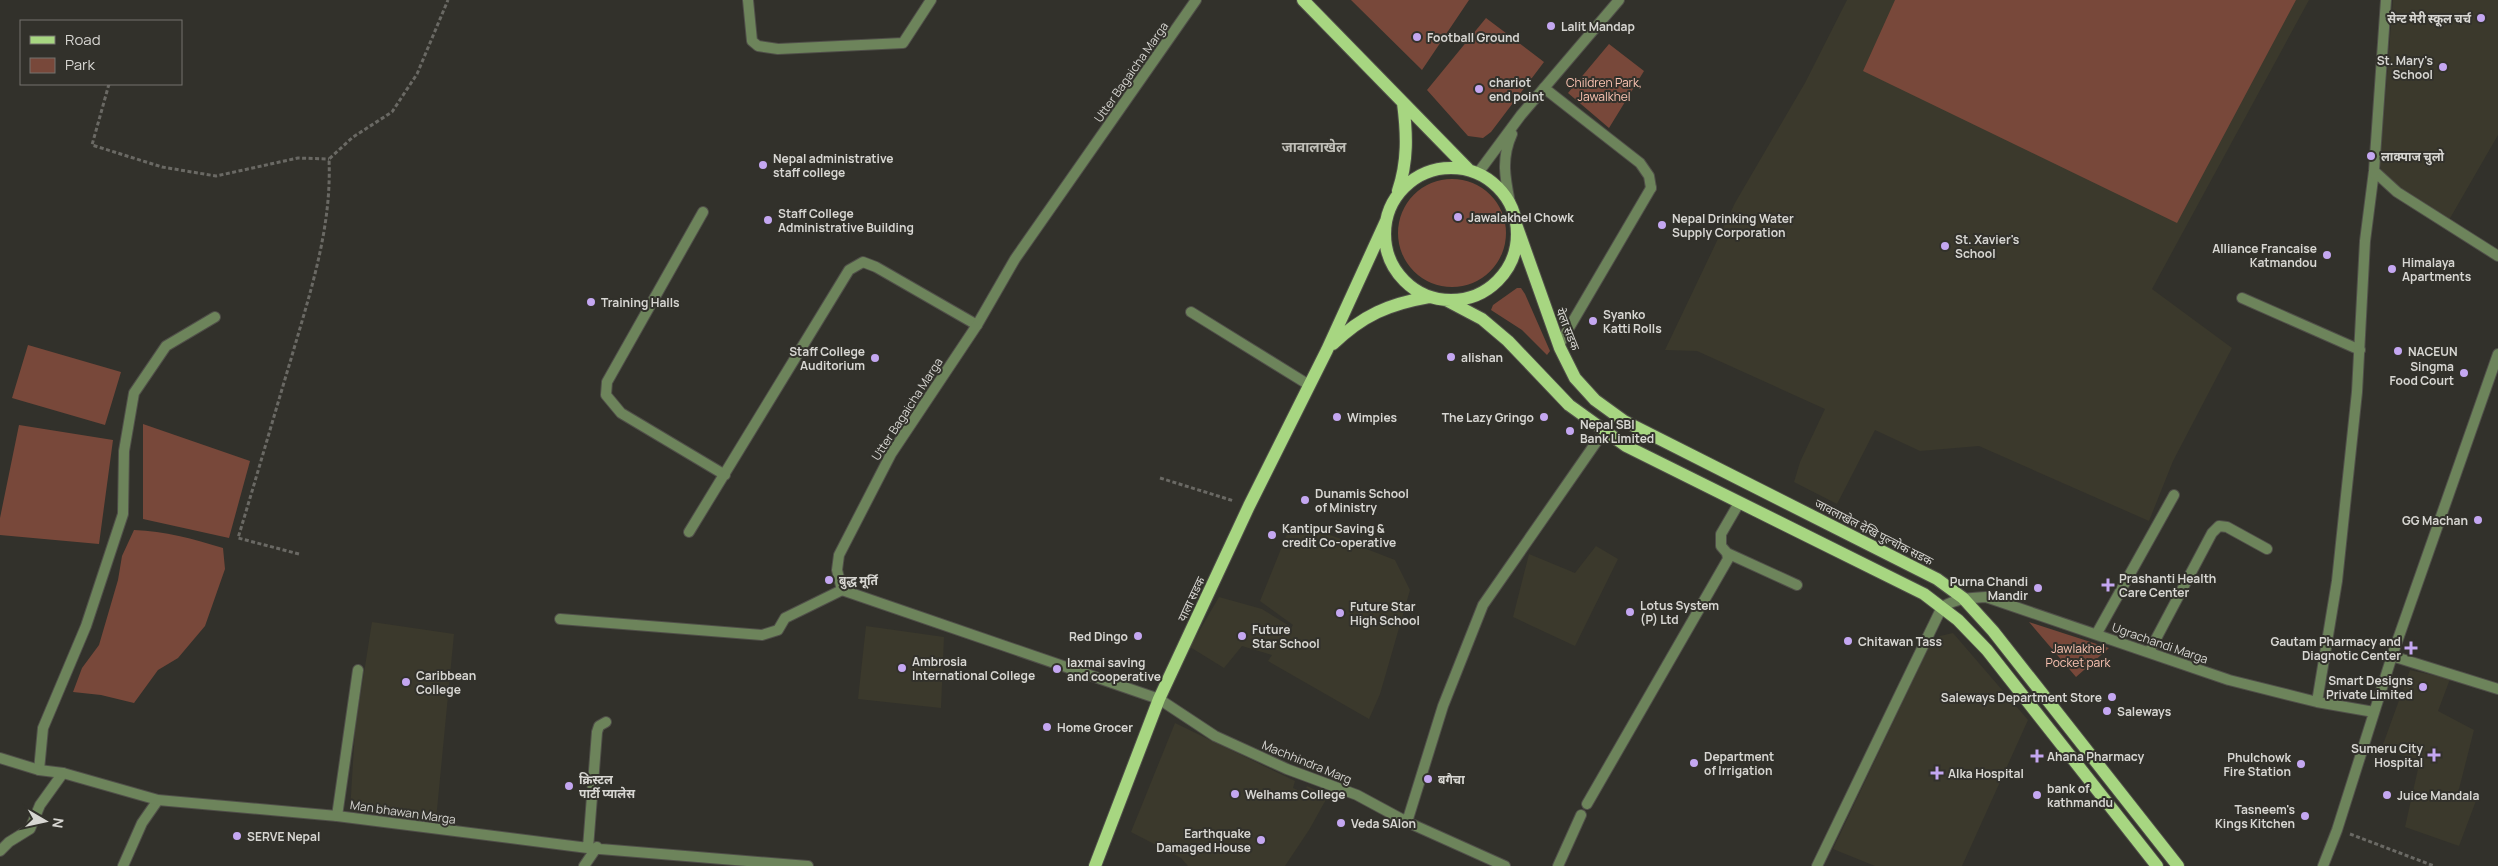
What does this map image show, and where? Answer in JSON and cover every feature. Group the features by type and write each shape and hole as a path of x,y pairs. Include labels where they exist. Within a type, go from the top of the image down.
{"main road":[{"path":"1303,0 1402,103 1473,171 1502,190 1510,203 1517,227 1516,246 1510,265 1498,280 1483,292 1465,299 1446,300 1429,297 1400,302 1372,314 1350,328 1327,350"},
{"path":"1402,103 1407,134 1406,156 1396,197 1386,221 1386,244 1394,267 1409,285 1429,297"},
{"path":"1396,197 1409,182 1427,172 1447,167 1473,171"},
{"name":"याला सडक","path":"1095,866 1160,699 1249,506 1327,350 1386,221"},
{"name":"येला सडक","path":"1517,227 1559,345 1576,378 1595,400 1624,421"},
{"path":"1446,300 1482,319 1508,341 1568,405 1626,446 1924,594 1942,607 1987,650 2158,866"},
{"name":"जावलाखेल देखि पुल्चोक सडक","path":"1624,421 1937,579 1963,598 1993,631 2178,866"}],"street":[{"path":"748,0 752,41 758,46 778,49 903,43 931,0"},
{"name":"Utter Bagaicha Marga","path":"842,590 837,570 839,555 891,454 977,325 1015,259 1196,0"},
{"path":"1473,171 1619,0"},
{"path":"2317,702 2337,581 2360,350 2365,242 2374,171 2386,0"},
{"path":"1544,88 1640,162 1648,176 1651,188 1559,345"},
{"path":"1510,203 1504,172 1507,146 1521,115"},
{"path":"2374,171 2397,192 2498,256"},
{"path":"704,212 607,382 606,396 621,413 725,475"},
{"path":"689,532 849,270 863,262 869,264 977,325"},
{"path":"2242,298 2360,350"},
{"path":"1191,312 1309,386"},
{"path":"39,770 43,728 86,626 123,514 124,451 134,393 166,346 215,317"},
{"path":"2323,866 2338,830 2392,656 2498,354"},
{"path":"1407,822 1443,706 1483,605 1604,431"},
{"path":"2097,634 2174,494"},
{"path":"1739,503 1721,534 1721,546 1727,552 1797,585"},
{"path":"2149,652 2212,533 2219,526 2227,527 2267,549"},
{"path":"1587,804 1728,559 1727,552"},
{"path":"560,619 762,635 778,630 785,618 807,609 842,590 1160,699"},
{"name":"Ugrachandi Marga","path":"1942,607 1963,598 1986,597 2228,680 2317,702 2374,712"},
{"path":"1818,866 1942,607"},
{"path":"2392,656 2498,689"},
{"path":"337,816 358,670"},
{"name":"Machhindra Marg","path":"1160,699 1215,736 1287,769 1357,795 1407,822 1505,866"},
{"path":"584,866 593,848 597,732 599,726 606,722"},
{"name":"Man bhawan Marga","path":"0,758 39,770 63,773 158,800 337,816 593,848 808,866"},
{"path":"0,851 9,842 30,829 40,805 63,773"},
{"path":"123,866 142,823 158,800"},
{"path":"1558,866 1581,815"}],"path":[{"path":"109,85 92,145 162,167 216,176 298,158 329,159 354,137 392,112 417,74 448,0"},
{"path":"299,554 238,538 304,314 325,233 330,184 329,159"},
{"path":"1160,478 1249,506"},
{"path":"2338,830 2434,866"}],"shaded area":[{"name":"St. Xavier's School","path":"1847,0 2309,0 2152,289 2232,348 2173,461 2149,521 1979,446 1920,451 1875,430 1837,504 1794,482 1800,462 1825,409 1697,351 1665,350 1735,203 1805,83"},
{"name":"St. Mary's School","path":"2393,0 2498,0 2498,135 2449,220 2438,220 2411,208 2388,190 2380,165"},
{"name":"Future Star High School","path":"1291,524 1333,536 1395,560 1410,590 1380,694 1369,719 1268,661 1272,655 1242,646 1224,668 1190,647 1219,597 1262,609 1291,627 1290,630 1293,625 1260,601"},
{"path":"1596,546 1618,559 1575,646 1513,617 1529,554 1575,573"},
{"name":"Caribbean College","path":"372,622 454,634 436,820 350,811 355,730"},
{"name":"Ambrosia International College","path":"866,626 944,637 941,708 858,699"},
{"name":"Alka Hospital","path":"1953,633 2028,720 1962,866 1875,866 1833,849 1928,649 1940,636"},
{"name":"Sumeru City Hospital","path":"2410,670 2450,679 2438,711 2474,730 2459,789 2477,798 2459,846 2405,827 2420,760 2381,750"},
{"name":"Welhams College","path":"1175,723 1295,781 1293,788 1304,793 1307,786 1328,796 1309,830 1285,866 1188,866 1181,858 1131,832"}],"green space":[{"name":"Football Ground","path":"1351,0 1469,0 1422,70"},
{"path":"1895,0 2296,0 2177,223 1863,71"},
{"path":"1486,18 1544,62 1491,132 1483,138 1468,136 1427,90"},
{"name":"Children Park, Jawalkhel","path":"1609,44 1644,71 1609,128 1568,93"},
{"path":"1452,179 1473,183 1490,195 1502,212 1506,233 1502,254 1490,271 1473,283 1452,287 1431,283 1414,271 1402,254 1398,233 1402,212 1414,195 1431,183"},
{"path":"1517,288 1521,288 1525,294 1550,351 1547,355 1522,330 1491,310 1493,305"},
{"path":"28,345 121,372 105,425 12,398"},
{"path":"143,424 250,461 229,538 143,519"},
{"path":"19,425 113,440 99,544 0,535 0,518"},
{"path":"134,530 168,534 223,548 225,569 205,626 178,658 158,670 134,703 101,695 73,692 82,668 99,645 118,580 122,556"},
{"name":"Jawlakhel Pocket park","path":"2029,622 2109,648 2076,677"}],"place":[{"name":"सेन्ट मेरी स्कूल चर्च","path":"2481,18"},
{"name":"Lalit Mandap","path":"1551,26"},
{"name":"Football Ground","path":"1417,37"},
{"name":"St. Mary's School","path":"2443,67"},
{"name":"chariot end point","path":"1479,89"},
{"name":"लाक्पाज चुलो","path":"2371,156"},
{"name":"Nepal administrative staff college","path":"763,165"},
{"name":"Jawalakhel Chowk","path":"1458,217"},
{"name":"Staff College Administrative Building","path":"768,220"},
{"name":"Nepal Drinking Water Supply Corporation","path":"1662,225"},
{"name":"St. Xavier's School","path":"1945,246"},
{"name":"Alliance Francaise Katmandou","path":"2327,255"},
{"name":"Himalaya Apartments","path":"2392,269"},
{"name":"Training Halls","path":"591,302"},
{"name":"Syanko Katti Rolls","path":"1593,321"},
{"name":"NACEUN","path":"2398,351"},
{"name":"alishan","path":"1451,357"},
{"name":"Staff College Auditorium","path":"875,358"},
{"name":"Singma Food Court","path":"2464,373"},
{"name":"Wimpies","path":"1337,417"},
{"name":"The Lazy Gringo","path":"1544,417"},
{"name":"Nepal SBI Bank Limited","path":"1570,431"},
{"name":"Dunamis School of Ministry","path":"1305,500"},
{"name":"GG Machan","path":"2478,520"},
{"name":"Kantipur Saving & credit Co-operative","path":"1272,535"},
{"name":"बुद्ध मूर्ति","path":"829,580"},
{"name":"Prashanti Health Care Center","path":"2108,585"},
{"name":"Purna Chandi Mandir","path":"2038,588"},
{"name":"Lotus System (P) Ltd","path":"1630,612"},
{"name":"Future Star High School","path":"1340,613"},
{"name":"Red Dingo","path":"1138,636"},
{"name":"Future Star School","path":"1242,636"},
{"name":"Chitawan Tass","path":"1848,641"},
{"name":"Gautam Pharmacy and Diagnotic Center","path":"2411,648"},
{"name":"Ambrosia International College","path":"902,668"},
{"name":"laxmai saving and cooperative","path":"1057,669"},
{"name":"Caribbean College","path":"406,682"},
{"name":"Smart Designs Private Limited","path":"2423,687"},
{"name":"Saleways Department Store","path":"2112,697"},
{"name":"Saleways","path":"2107,711"},
{"name":"Home Grocer","path":"1047,727"},
{"name":"Sumeru City Hospital","path":"2434,755"},
{"name":"Ahana Pharmacy","path":"2037,756"},
{"name":"Department of Irrigation","path":"1694,763"},
{"name":"Phulchowk Fire Station","path":"2301,764"},
{"name":"Alka Hospital","path":"1937,773"},
{"name":"बगैचा","path":"1428,779"},
{"name":"क्रिस्टल पार्टी प्यालेस","path":"569,786"},
{"name":"Welhams College","path":"1235,794"},
{"name":"bank of kathmandu","path":"2037,795"},
{"name":"Juice Mandala","path":"2387,795"},
{"name":"Tasneem's Kings Kitchen","path":"2305,816"},
{"name":"Veda SAlon","path":"1341,823"},
{"name":"SERVE Nepal","path":"237,836"},
{"name":"Earthquake Damaged House","path":"1261,840"}],"district":[{"name":"जावालाखेल","path":"1314,146"}]}
